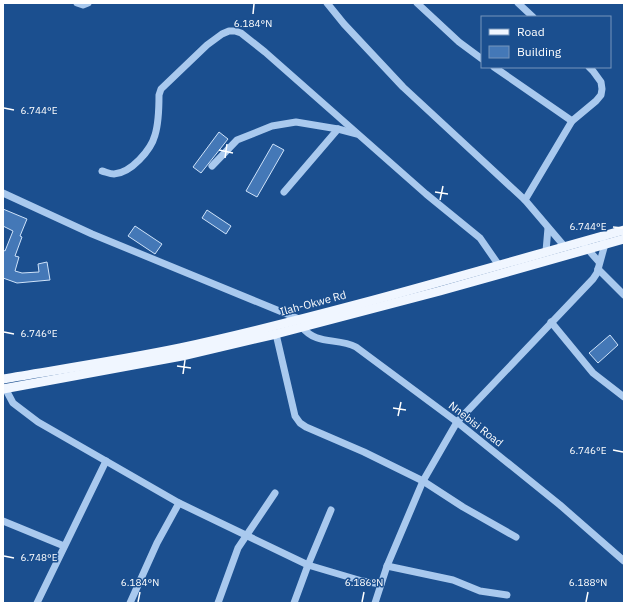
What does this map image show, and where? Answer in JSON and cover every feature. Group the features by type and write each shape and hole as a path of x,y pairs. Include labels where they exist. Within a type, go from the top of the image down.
{"main road":[{"path":"4,385 182,356 276,334 300,323 440,291 604,240 624,230"},
{"path":"604,240 624,239"},
{"name":"Ilah-Okwe Rd","path":"4,385 300,323 546,251 565,247 585,246"}],"street":[{"path":"77,3 83,5 88,3"},
{"path":"327,3 344,24 403,87 525,200 565,247"},
{"path":"417,3 459,42 481,58"},
{"path":"518,3 532,16"},
{"path":"102,171 113,174 117,173 132,167 140,159 151,145 155,136 159,95 161,89 207,45 222,34 235,30 241,33 359,134 426,194 480,238 498,264"},
{"path":"495,68 572,121"},
{"path":"525,200 572,121 596,101 600,95 602,89 601,82 590,68"},
{"path":"212,166 237,140 272,126 296,122 359,134"},
{"path":"284,192 338,129"},
{"name":"Nnebisi Road","path":"3,193 92,234 300,323 306,332 317,339 356,347 457,422 560,505 624,561"},
{"path":"546,251 548,228"},
{"path":"375,603 387,566 423,481 457,422 593,279 599,266 604,240"},
{"path":"585,246 599,266 624,295"},
{"path":"552,322 593,373 624,397"},
{"path":"276,334 295,416 300,423 423,481 463,507 516,537"},
{"path":"4,385 13,403 27,415 179,503 308,565 362,581 381,584"},
{"path":"37,603 106,461"},
{"path":"218,603 238,548 275,493"},
{"path":"130,603 157,543 179,503"},
{"path":"294,603 331,510"},
{"path":"3,521 64,546"},
{"path":"387,566 453,580 480,591 506,595"}],"building":[{"path":"219,132 228,139 201,173 193,167"},
{"path":"273,144 284,150 257,197 246,191"},
{"path":"3,209 27,219 20,236 22,237 15,256 19,257 15,271 22,273 39,272 38,264 47,262 50,280 17,283 3,278 3,250 5,251 13,231 3,226"},
{"path":"207,210 231,226 226,234 202,218"},
{"path":"135,226 162,244 155,254 128,236"},
{"path":"610,335 618,345 598,363 589,353"}]}
